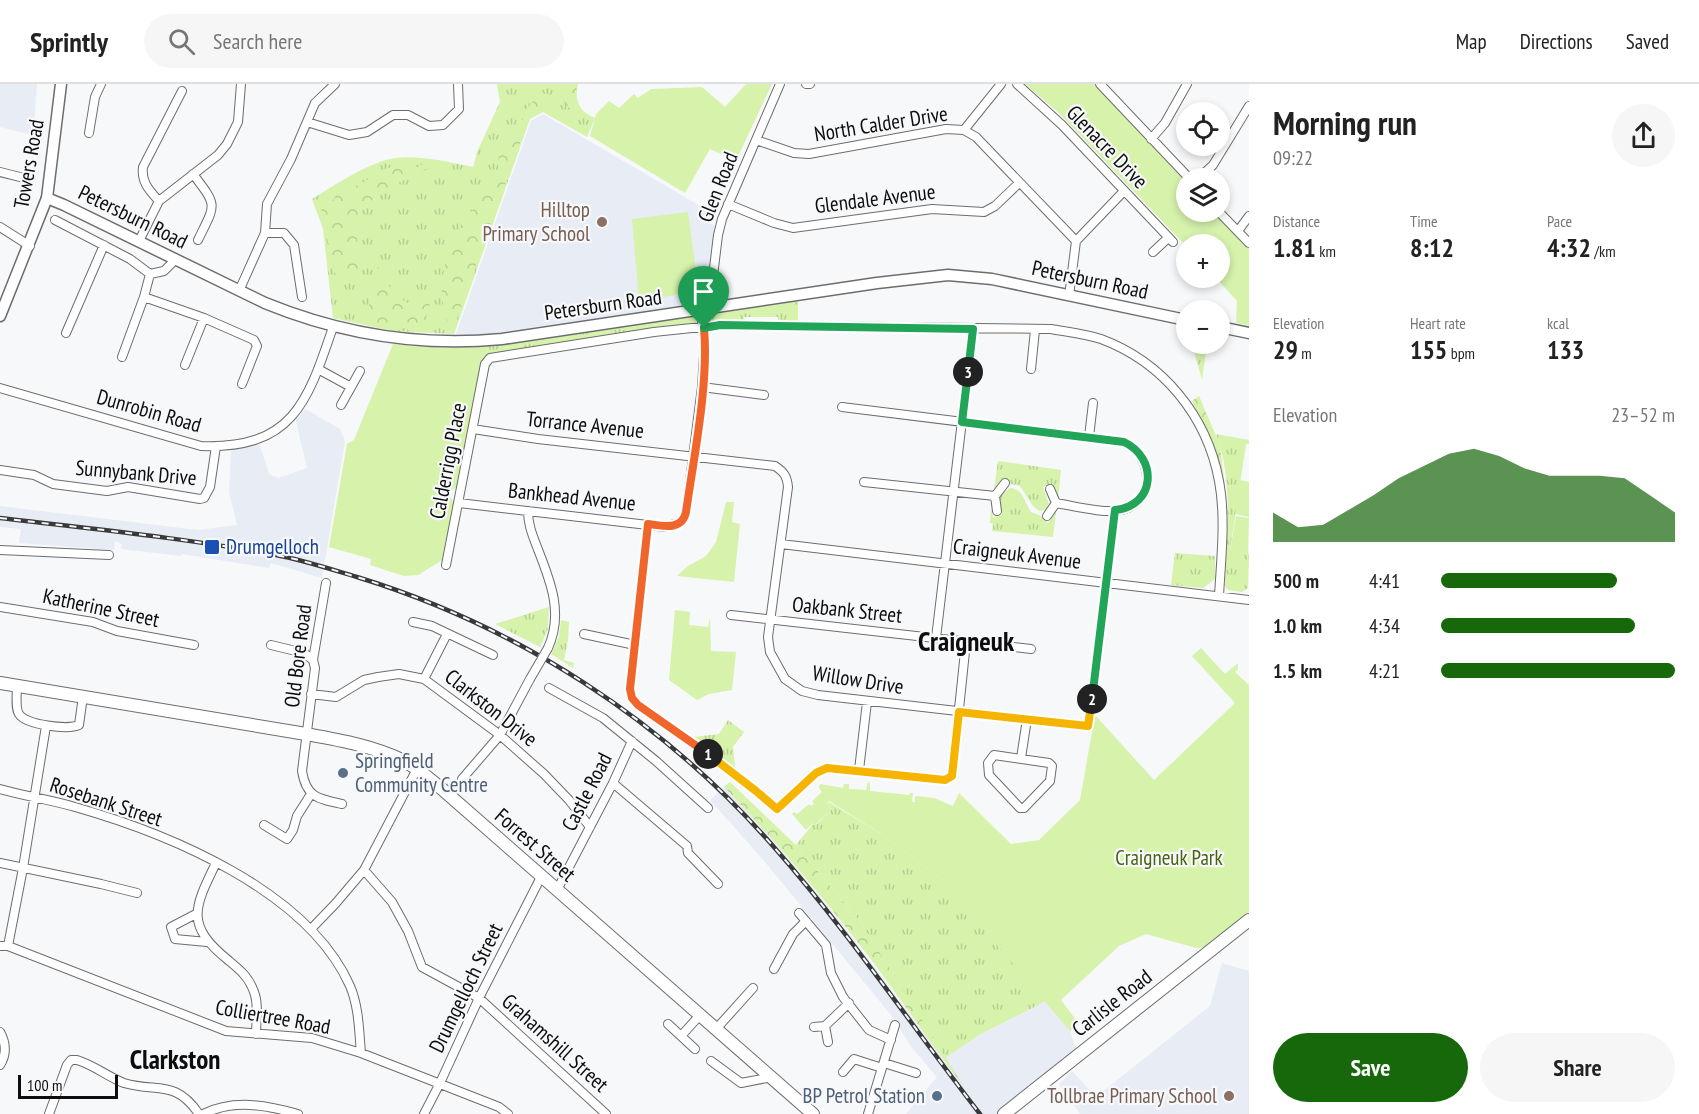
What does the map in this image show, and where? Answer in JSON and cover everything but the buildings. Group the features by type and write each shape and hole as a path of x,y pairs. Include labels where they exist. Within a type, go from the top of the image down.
{"main road":[{"name":"Towers Road","path":"0,316 30,246 47,198 61,84"},
{"name":"Petersburn Road","path":"47,198 293,315 333,327 377,336 419,341 482,341 942,275 992,279 1176,318"},
{"path":"1230,329 1249,333"},
{"name":"Forrest Street","path":"0,682 350,742 386,754 417,770 442,789 813,1114"},
{"name":"Carlisle Road","path":"1004,1114 1248,924"}],"street":[{"path":"89,133 95,97 101,84"},
{"path":"139,241 159,201 218,155 234,132 238,122 241,84"},
{"path":"307,122 349,135 367,132 393,115 408,116 429,126 443,125 459,109 458,84"},
{"name":"Glen Road","path":"704,310 718,235 728,204 780,84"},
{"path":"964,130 1001,84"},
{"name":"Glenacre Drive","path":"1017,84 1062,126 1170,240 1153,252"},
{"path":"1100,84 1112,90 1151,139 1179,168"},
{"path":"1151,139 1165,123 1187,84"},
{"path":"239,291 265,233 267,204 315,103 331,85"},
{"path":"159,201 144,182 143,167 182,91"},
{"path":"1210,168 1249,106"},
{"name":"North Calder Drive","path":"756,140 794,153 809,153 946,129 964,130 976,137 1076,241"},
{"path":"0,172 24,178"},
{"path":"193,174 213,203 210,216 198,240"},
{"name":"Glendale Avenue","path":"728,204 774,223 793,228 932,209 984,212 1019,183"},
{"path":"1069,296 1076,241 1124,191"},
{"path":"1238,231 1249,216"},
{"path":"55,220 130,259 150,274 164,271 176,259"},
{"path":"1229,222 1249,243"},
{"path":"0,227 30,246"},
{"path":"265,233 284,233 294,246 302,297"},
{"path":"66,333 104,245"},
{"path":"122,357 150,274"},
{"path":"144,297 204,318 254,340 257,346 242,384"},
{"name":"Bankhead Avenue","path":"459,503 671,526 681,522 685,517 702,387 704,310"},
{"path":"185,365 204,318"},
{"path":"704,328 720,325 1051,330 1081,334 1123,349 1162,375 1185,400 1206,436 1220,482 1222,507 1219,596"},
{"name":"Dunrobin Road","path":"0,388 192,443 216,446 235,445 260,439 281,427 294,414 318,369 333,327"},
{"name":"Calderrigg Place","path":"446,565 485,364 490,358 654,332 704,328"},
{"path":"936,638 973,329"},
{"path":"1031,369 1035,330"},
{"path":"318,369 351,387"},
{"path":"340,405 360,371"},
{"path":"702,387 764,395"},
{"path":"1089,437 1093,403"},
{"path":"848,404 962,422 1124,442 1139,453 1146,466 1148,479 1142,496 1128,507 1115,510 1056,503"},
{"name":"Torrance Avenue","path":"473,429 538,439 694,455"},
{"name":"Sunnybank Drive","path":"0,470 34,475 53,484 107,491 128,487 200,499 204,498 210,487 216,446"},
{"name":"Willow Drive","path":"694,455 775,466 783,472 787,479 788,488 770,619 770,652 785,679 802,691 867,702 1088,726 1106,583"},
{"path":"12,483 13,472"},
{"path":"864,482 994,496"},
{"path":"994,496 1005,483"},
{"path":"1050,489 1056,503"},
{"path":"994,496 997,512"},
{"path":"1047,516 1056,503"},
{"path":"1106,583 1115,510"},
{"path":"462,779 500,735 548,648 554,632 555,602 551,582 529,526 528,511"},
{"path":"648,524 630,689 635,701 736,775 777,809 816,773 827,768 945,780 952,776 966,642"},
{"name":"Craigneuk Avenue","path":"781,544 1249,600"},
{"path":"0,550 109,555"},
{"name":"Old Bore Road","path":"312,794 306,787 302,771 315,668 314,660 326,583"},
{"name":"Katherine Street","path":"0,607 93,622 117,630 194,645"},
{"name":"Oakbank Street","path":"731,615 1031,649"},
{"path":"413,622 432,626 493,655"},
{"path":"424,680 447,634"},
{"path":"584,634 635,645"},
{"path":"271,645 304,652 314,660"},
{"name":"Clarkston Drive","path":"311,694 336,697 364,680 378,676 399,674 424,680 500,735 544,774 590,827"},
{"path":"17,685 17,712 21,717 46,726 73,728 79,725 83,696"},
{"path":"549,688 603,718 708,808"},
{"path":"859,770 867,702"},
{"path":"1021,758 1027,719"},
{"path":"4,946 23,868 46,726"},
{"name":"Castle Road","path":"557,890 613,783 632,741"},
{"path":"994,755 1021,758 1048,763 1052,766 1050,781 1024,808 1020,808 987,771 988,763 994,755"},
{"path":"311,929 364,870 417,770"},
{"path":"613,783 687,846 688,853 717,884"},
{"name":"Rosebank Street","path":"0,789 75,807 141,829 200,854 280,901 311,929 340,966 351,988 356,1007 361,1053"},
{"path":"264,825 287,839 293,830 297,816 312,794 321,799 342,804"},
{"path":"0,863 137,893"},
{"path":"216,863 201,893 196,914 207,942 247,976 256,995 256,1034"},
{"name":"Grahamshill Street","path":"364,870 392,902 408,931 422,968 479,998 606,1114"},
{"name":"Drumgelloch Street","path":"423,1114 541,877"},
{"path":"799,913 826,945 831,973 843,997 869,1029 891,1040"},
{"path":"196,914 171,927 175,939 207,942"},
{"path":"774,969 793,934 806,921"},
{"name":"Colliertree Road","path":"4,946 226,1031 312,1038 361,1053 500,1107 508,1114"},
{"path":"717,1029 753,987"},
{"path":"814,1027 825,1026 849,1003"},
{"path":"681,1036 700,1015"},
{"path":"668,1024 695,1049"},
{"path":"868,1114 895,1024"},
{"path":"825,1026 828,1042"},
{"path":"0,1032 5,1043 4,1059 0,1065"},
{"path":"843,1072 854,1059 916,1073"},
{"path":"49,1114 67,1065 71,1060 77,1060 122,1082 173,1091 190,1101 201,1114 227,1105 242,1104 272,1107 298,1114"},
{"path":"711,1061 741,1083 772,1077"}],"shaded area":[{"path":"0,84 37,84 33,135 0,127"},
{"name":"Hilltop Primary School","path":"543,114 707,210 702,219 715,226 705,297 699,304 487,334 456,334 531,121"},
{"path":"305,409 340,429 345,441 322,578 271,563 269,568 182,554 181,556 121,549 122,544 115,541 114,550 19,543 21,529 0,527 0,506 198,530 237,525 229,492 231,451 260,445 269,474 279,478 307,468 296,421"},
{"path":"724,787 757,821 835,915 959,1080 945,1058 979,1035 1046,1001 1070,1031 1076,1049 996,1114 906,1114 937,1077 912,1048 891,1015 765,862 710,800"},
{"path":"1222,963 1249,971 1249,1114 1080,1114 1059,1084 1072,1071 1096,1097 1210,1006"}],"green space":[{"path":"497,84 578,84 579,105 595,118 587,137 543,112 530,119 454,334 392,331 333,318 323,229 312,199 363,169 395,158 424,158 473,167 477,152 500,102"},
{"path":"552,84 577,84 577,102 587,116 571,109"},
{"path":"746,84 772,84 736,161 710,149 685,193 590,136 596,114 609,101 619,108 634,94 638,98 651,89 702,87 725,107"},
{"path":"1025,84 1094,84 1176,171 1176,222 1223,222 1249,249 1249,325 1236,323 1237,301 1225,288 1230,288 1230,234 1176,236 1059,113"},
{"path":"541,93 551,95 543,107 529,118 453,330 441,311 443,304 441,284 445,265 461,225 498,177 499,150 517,132 526,109"},
{"path":"398,161 414,169 425,163 436,165 382,192 364,208 359,217 357,241 362,268 352,282 336,274 331,266 331,248 326,239 335,231 325,220 321,207 332,202 338,192 361,184 382,170 394,166"},
{"path":"688,212 699,292 639,300 632,219"},
{"path":"378,267 392,289 406,302 412,304 420,297 429,296 430,311 419,324 402,322 386,328 372,326 364,321 372,295 370,288 374,284 374,271"},
{"path":"798,301 798,323 779,322 778,317 744,317 743,321 712,321 712,314"},
{"path":"696,316 696,323 500,352 488,356 487,346"},
{"path":"393,344 446,348 487,346 488,356 459,486 452,490 441,489 440,497 451,498 455,504 444,559 418,575 404,576 370,565 371,559 329,547 347,444 354,440"},
{"path":"1195,354 1206,354 1202,380"},
{"path":"1199,396 1220,445 1225,488 1212,443 1192,401"},
{"path":"1216,434 1249,440 1249,444 1246,444 1230,550 1249,554 1248,588 1242,592 1228,590 1225,586 1227,489 1222,452"},
{"path":"998,461 1061,470 1058,499 1052,484 1043,487 1049,504 1045,510 1039,511 1020,486 1010,484 1003,478 994,489"},
{"path":"1240,480 1249,482 1249,517 1235,514"},
{"path":"1010,488 1018,491 1031,512 1041,516 1048,523 1056,512 1053,537 992,531 991,508 993,517 1002,515 999,496"},
{"path":"726,502 734,502 732,522 740,524 734,582 677,576 688,566 706,556 716,542"},
{"path":"1236,516 1249,518 1248,554 1230,551"},
{"path":"1175,553 1215,556 1215,579 1203,588 1171,585"},
{"path":"549,607 548,629 540,647 495,624"},
{"path":"675,610 690,612 689,625 708,627 710,618 711,651 736,652 732,690 709,694 697,700 669,680"},
{"path":"561,620 569,622 564,660 574,663 573,668 551,654 559,637"},
{"name":"Craigneuk Park","path":"1201,648 1225,674 1238,663 1238,669 1235,672 1249,685 1249,912 1205,947 1196,948 1146,934 1119,946 1061,1000 1079,1024 1070,1031 940,878 883,835 829,801 827,802 831,810 806,830 792,814 794,812 797,814 809,804 811,806 814,804 812,801 822,792 819,788 820,784 843,788 844,784 849,784 849,789 866,790 868,782 870,791 909,795 913,793 912,802 915,802 915,796 934,798 953,806 959,793 1011,844 1039,840 1080,800 1095,715 1154,780 1235,703 1192,656"},
{"path":"728,720 744,732 733,747 736,775 685,738 719,734"},
{"path":"730,782 796,845 861,923 965,1088 873,962 837,917 782,850 724,787"},
{"path":"827,801 883,835 940,878 1046,1001 979,1035 945,1058 861,923 796,845 814,823 816,825 831,810"}],"railway":[{"path":"0,518 138,534 296,559 416,597 530,650 635,718 730,800 801,878 980,1114"}],"place":[{"name":"Hilltop Primary School","path":"602,222"},
{"name":"Drumgelloch","path":"212,547"},
{"name":"Springfield Community Centre","path":"343,773"},
{"name":"BP Petrol Station","path":"937,1096"},
{"name":"Tollbrae Primary School","path":"1229,1096"}],"district":[{"name":"Craigneuk","path":"966,642"},
{"name":"Clarkston","path":"175,1060"}],"route":[{"path":"720,325 973,329 962,422 1124,442 1135,449 1146,466 1148,479 1145,491 1135,504 1122,510 1115,510 1088,726 959,712 952,776 945,780 827,768 816,773 777,809 723,765 638,705 632,698 630,689 648,524 665,527 677,525 685,517 702,387 704,328 720,325"}]}
